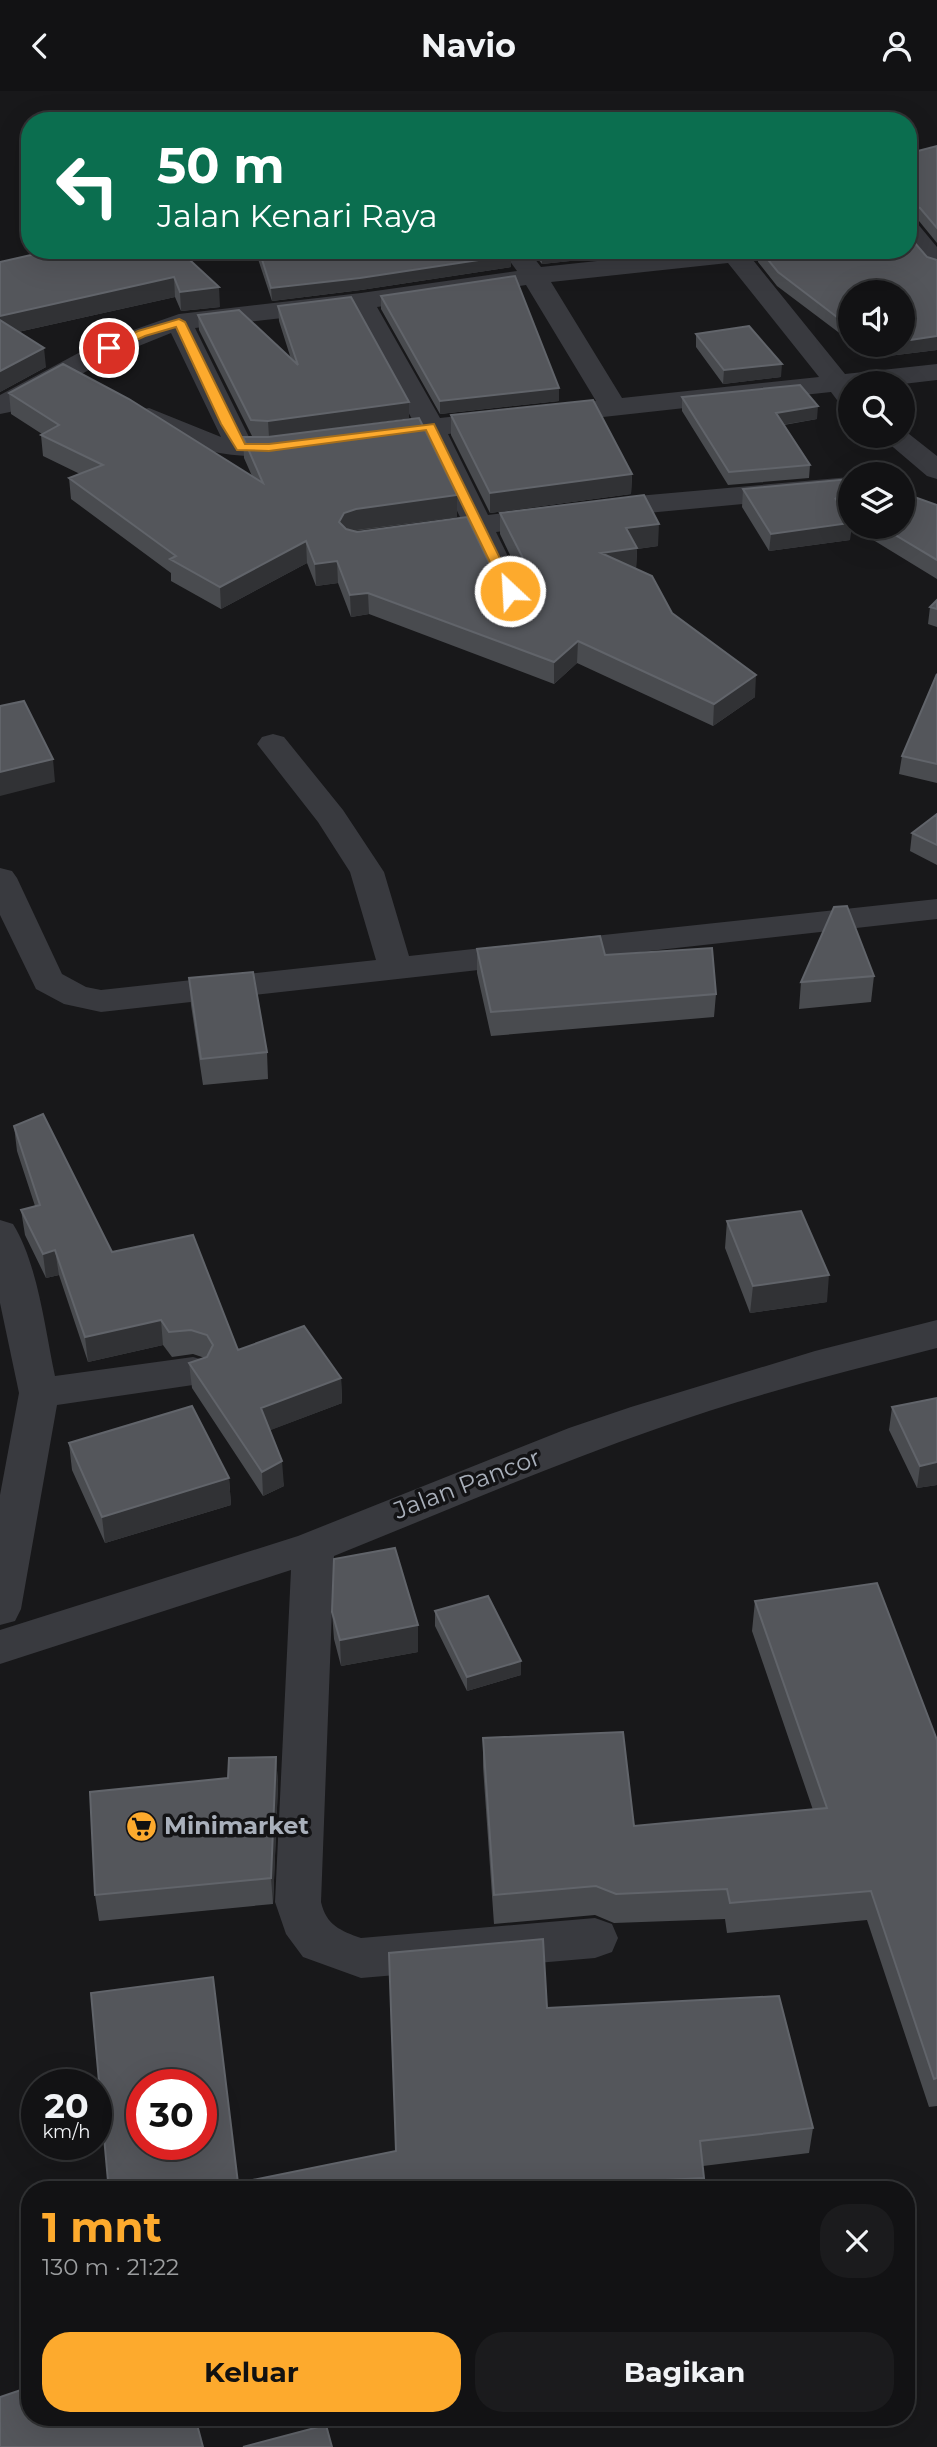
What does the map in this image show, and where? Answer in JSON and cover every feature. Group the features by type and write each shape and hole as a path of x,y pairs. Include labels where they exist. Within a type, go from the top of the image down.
{"street":[{"path":"917,233 937,264"},
{"path":"522,259 613,407"},
{"path":"0,405 142,334 179,322 361,301 534,276 690,259"},
{"path":"740,259 838,383"},
{"path":"361,301 430,426 510,591"},
{"path":"179,322 227,424 235,448"},
{"path":"64,371 191,439 235,448 269,448 430,426 613,407 838,391"},
{"path":"915,376 937,372"},
{"path":"909,448 937,470"},
{"path":"915,479 937,476"},
{"path":"398,536 626,506 838,486"},
{"path":"273,744 331,817 367,872 397,969"},
{"path":"0,878 43,974 56,987 87,999 127,999 937,909"},
{"path":"0,1233 14,1277 39,1393 0,1609"},
{"name":"Jalan Pancor","path":"0,1647 313,1547 583,1439 815,1365 937,1334"},
{"path":"39,1393 193,1371"},
{"path":"313,1547 298,1902 302,1920 320,1943 361,1958 595,1938"}],"building":[{"path":"937,146 937,228 917,207 917,151"},
{"path":"917,245 927,257 937,260 937,336 915,339 915,280 838,280 838,318 778,272 767,259 917,259"},
{"path":"21,257 189,259 219,287 180,292 174,277 0,316 0,262"},
{"path":"262,259 485,259 360,278 271,288"},
{"path":"515,276 559,388 440,401 381,296"},
{"path":"351,297 409,402 268,421 251,420 198,315 239,310 298,365 278,306"},
{"path":"0,320 44,348 0,371"},
{"path":"749,326 782,364 724,370 696,334"},
{"path":"63,364 129,399 263,483 243,437 268,437 419,418 457,495 356,509 344,513 339,522 346,529 357,532 467,517 493,571 498,578 510,581 522,578 528,568 500,513 644,495 659,524 626,528 637,548 601,553 652,576 672,613 756,675 714,704 578,641 554,662 368,593 350,595 337,561 315,564 306,541 220,587 170,559 176,556 69,478 103,465 41,435 59,425 9,393"},
{"path":"800,385 818,406 776,413 810,465 729,472 682,397"},
{"path":"593,400 632,474 490,493 451,415"},
{"path":"838,480 838,500 835,498 838,503 838,525 771,534 743,489"},
{"path":"915,497 937,505 937,560 902,539 915,539"},
{"path":"937,600 937,609 930,607"},
{"path":"937,674 937,764 902,756"},
{"path":"24,701 53,759 0,772 0,706"},
{"path":"937,814 937,845 912,833"},
{"path":"847,906 874,976 801,982 834,907"},
{"path":"600,936 605,955 712,948 716,994 491,1012 477,949"},
{"path":"253,972 267,1052 201,1059 189,978"},
{"path":"43,1114 112,1252 193,1235 238,1350 304,1326 341,1378 261,1408 282,1461 262,1472 189,1363 207,1357 213,1345 207,1335 191,1330 169,1332 161,1320 85,1337 55,1250 43,1254 21,1210 40,1205 14,1126"},
{"path":"801,1211 829,1275 753,1286 727,1221"},
{"path":"937,1398 937,1462 920,1466 892,1407"},
{"path":"192,1406 229,1478 102,1517 69,1443"},
{"path":"395,1548 418,1625 340,1640 332,1612 334,1559"},
{"path":"877,1583 937,1740 937,2078 934,2079 871,1891 730,1903 727,1889 616,1894 596,1886 494,1895 483,1738 623,1732 634,1826 827,1808 755,1601"},
{"path":"488,1596 521,1661 467,1677 435,1611"},
{"path":"276,1757 271,1878 95,1895 90,1792 228,1778 229,1758"},
{"path":"543,1939 547,2008 779,1996 813,2128 700,2141 704,2178 646,2181 248,2181 396,2151 389,1953"},
{"path":"213,1977 238,2181 108,2181 106,2160 112,2160 112,2069 98,2069 91,1993"},
{"path":"21,2390 21,2426 197,2426 203,2447 0,2447 0,2397"},
{"path":"326,2426 332,2447 243,2447"}],"place":[{"name":"Minimarket","path":"141,1826"}],"route":[{"path":"109,348 179,322 241,448 269,448 430,426 510,591"}]}
